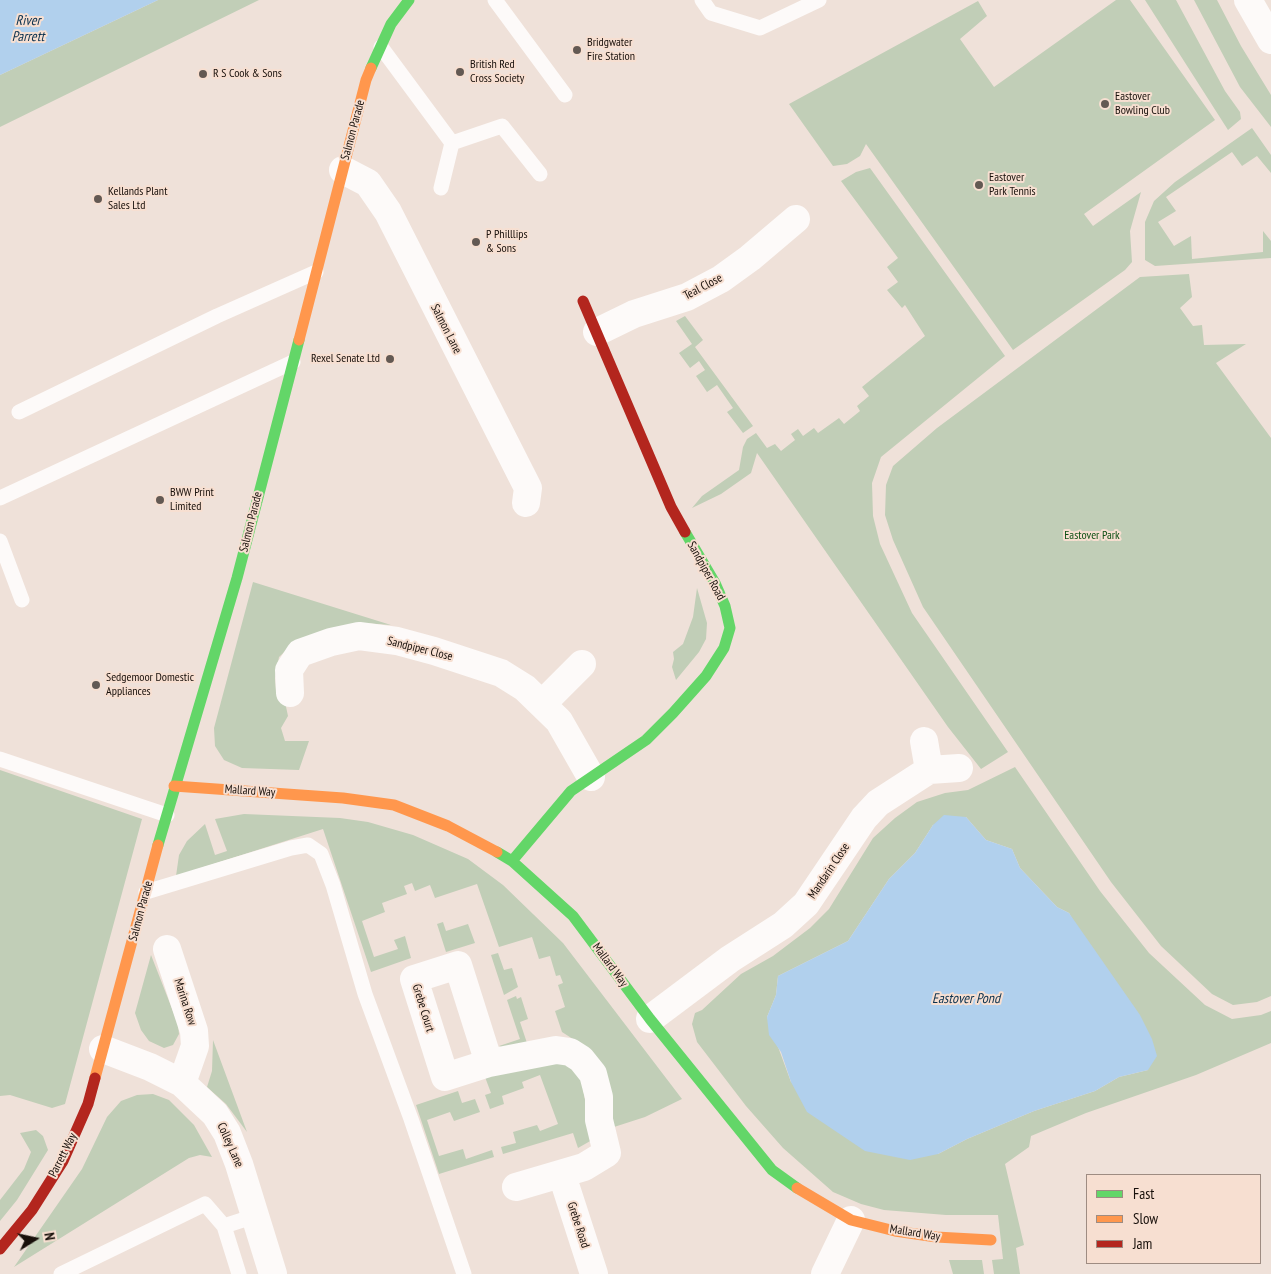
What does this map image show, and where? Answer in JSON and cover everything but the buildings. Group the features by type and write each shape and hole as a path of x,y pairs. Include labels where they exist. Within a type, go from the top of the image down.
{"street":[{"name":"Salmon Parade","path":"103,1048 174,786 237,578 366,80 391,24 409,0"},
{"path":"1248,0 1271,40"},
{"name":"Salmon Lane","path":"343,170 368,183 388,212 528,488 526,503"},
{"name":"Teal Close","path":"597,332 634,314 687,298 721,279 750,258 796,219"},
{"name":"Sandpiper Road","path":"512,861 552,811 571,792 646,740 673,713 706,676 724,648 730,628 725,606 715,583 671,507 583,301"},
{"name":"Sandpiper Close","path":"290,694 290,670 300,653 331,642 359,636 397,641 434,650 501,673 525,688 543,703 564,730 591,777"},
{"path":"543,703 582,664"},
{"path":"924,741 929,770"},
{"name":"Mandarin Close","path":"650,1019 730,959 783,925 806,904 864,818 878,803 929,770 960,768"},
{"name":"Mallard Way","path":"174,786 343,798 394,805 482,842 512,861 573,916 650,1019 772,1170 808,1195 851,1220 895,1231 936,1238 991,1240"},
{"name":"Marina Row","path":"167,949 194,1031 195,1046 182,1083"},
{"name":"Colley Lane","path":"103,1048 150,1067 182,1083 215,1114 227,1133 239,1164 273,1274"},
{"name":"Parrett Way","path":"0,1250 32,1210 63,1161 88,1104 103,1048"},
{"path":"489,1063 556,1050 570,1052 581,1059 593,1074 599,1097 599,1120 607,1153 584,1167 516,1187"},
{"name":"Grebe Road","path":"562,1175 594,1274"},
{"path":"825,1274 851,1220"}],"lane":[{"path":"495,0 565,95"},
{"path":"702,0 711,13 760,28 819,0"},
{"path":"381,47 452,143"},
{"path":"452,143 502,126 540,174"},
{"path":"441,188 452,143"},
{"path":"19,412 217,316 316,272"},
{"path":"0,498 293,362"},
{"path":"0,541 22,600"},
{"path":"0,759 167,815"},
{"path":"146,892 291,848 308,845 322,854 336,893 366,994 464,1274"},
{"path":"61,1274 120,1247 205,1204 224,1226 239,1274"},
{"path":"224,1226 255,1216"}],"green space":[{"path":"158,0 259,0 0,127 0,75"},
{"path":"1116,0 1130,0 1215,120 1084,214 1093,226 1141,192 1130,231 1132,262 1125,270 1013,350 866,144 860,156 847,164 833,166 789,104 978,1 987,16 960,39 994,87"},
{"path":"1145,0 1176,0 1225,91 1240,112 1241,119 1228,130"},
{"path":"1194,0 1217,0 1241,46 1271,95 1271,127 1240,87"},
{"path":"1252,128 1271,155 1271,173 1257,156 1242,166 1232,152 1166,197 1176,211 1158,222 1174,246 1191,236 1192,259 1263,252 1263,231 1271,241 1271,258 1155,266 1145,260 1145,222 1154,201 1175,182"},
{"path":"870,168 1005,356 881,457 872,483 873,516 880,544 912,613 1008,752 981,769 948,727 757,453 751,473 721,494 692,508 702,496 739,470 743,447 747,439 756,433 767,448 775,444 781,451 795,440 791,434 798,429 803,436 814,428 818,433 839,418 844,424 860,411 857,406 869,396 862,387 925,336 905,305 902,308 887,290 898,282 887,267 898,258 841,181 856,172"},
{"name":"Eastover Park","path":"1189,274 1192,297 1180,308 1193,326 1202,325 1204,345 1246,344 1216,363 1271,438 1271,996 1257,1002 1233,1005 1212,994 1161,946 1111,882 923,607 893,540 885,515 886,485 893,466 937,428 1140,277"},
{"path":"685,316 703,340 695,347 753,426 743,433 727,412 733,408 717,385 707,392 696,376 705,370 699,361 690,368 679,353 692,344 676,321"},
{"path":"253,582 391,625 363,623 294,643 279,657 275,678 276,690 285,702 288,716 281,728 285,741 309,741 299,770 242,768 224,760 215,746 214,728"},
{"path":"697,588 707,623 706,639 699,652 676,680 672,667 673,652 683,644 693,617"},
{"path":"1015,767 1100,891 1149,953 1205,1005 1232,1019 1261,1015 1271,1011 1271,1043 1196,1075 1086,1113 1031,1136 1029,1147 1005,1164 1024,1245 1016,1248 1020,1274 994,1274 992,1260 1003,1259 998,1215 946,1215 884,1210 861,1204 833,1192 783,1148 746,1106 697,1042 692,1024 695,1013 702,1010 741,974 773,956 810,928 829,909 873,838 895,818 917,802 945,793 968,790","holes":["966,817 986,840 1012,849 1020,868 1057,907 1069,913 1148,1070 1119,1077 1095,1091 1034,1111 967,1139 938,1154 791,1082 767,1017 776,995 778,976 848,941 889,879 915,853 933,825"]},
{"path":"0,770 142,819 65,1104 52,1108 10,1095 0,1096"},
{"path":"244,814 340,818 368,822 413,835 468,859 503,885 563,943 682,1099 645,1117 614,1127 576,1041 562,1032 555,1011 565,1007 558,985 563,983 560,975 556,976 550,956 539,959 532,937 499,947 477,884 435,898 430,885 415,891 412,883 404,886 407,894 382,903 385,912 362,921 374,957 398,949 394,940 405,936 411,958 371,972 323,829 176,876 179,855 187,841 205,824 215,855 227,851 215,819"},
{"path":"443,922 446,931 468,924 475,943 446,952 437,924"},
{"path":"498,953 504,970 512,968 518,987 504,995 491,955"},
{"path":"151,955 178,1024 179,1034 173,1045 164,1048 149,1041 141,1030 135,1013"},
{"path":"516,996 517,999 521,997 528,1019 520,1022 527,1043 505,1049 499,1046 520,1039 507,1000"},
{"path":"213,1040 247,1132 226,1104 207,1087 212,1071"},
{"path":"540,1060 573,1066 581,1077 592,1140 578,1148 573,1133 503,1154 501,1147 516,1143 513,1132 537,1125 540,1131 558,1124 540,1075 522,1082 524,1088 502,1096 504,1104 490,1109 485,1095 491,1093 485,1077"},
{"path":"458,1091 462,1103 475,1099 480,1112 454,1121 450,1112 427,1120 439,1156 463,1149 466,1159 492,1150 494,1157 439,1174 416,1105"},
{"path":"153,1094 169,1100 194,1125 212,1157 200,1155 189,1158 14,1267 82,1169 107,1117 121,1101 137,1095"},
{"path":"36,1130 43,1136 48,1150 17,1200 0,1221 0,1200 24,1169 31,1152 20,1133"},
{"path":"949,1260 982,1260 984,1274 953,1274"}],"water":[{"name":"River Parrett","path":"0,0 158,0 0,75"},
{"name":"Eastover Pond","path":"944,815 966,817 986,840 1012,849 1020,868 1057,907 1069,913 1140,1015 1152,1039 1157,1056 1148,1070 1119,1077 1095,1091 1034,1111 967,1139 938,1154 910,1160 865,1151 807,1112 791,1082 781,1052 769,1035 767,1017 776,995 778,976 848,941 889,879 915,853 933,825"}],"traffic: fast":[{"path":"371,68 391,24 409,0"},
{"path":"158,845 237,578 299,340"},
{"path":"512,861 571,791 646,740 673,713 706,676 724,648 730,628 725,606 715,583 685,532"},
{"path":"497,852 512,861 573,916 650,1019 772,1170 797,1188"}],"traffic: slow":[{"path":"299,340 366,80 371,68"},
{"path":"174,786 343,798 394,805 448,826 497,852"},
{"path":"95,1078 158,845"},
{"path":"797,1188 851,1220 895,1231 936,1237 991,1240"}],"traffic: jam":[{"path":"583,301 671,507 685,532"},
{"path":"0,1249 32,1210 63,1161 88,1104 95,1078"}],"place":[{"name":"Bridgwater Fire Station","path":"577,50"},
{"name":"British Red Cross Society","path":"460,72"},
{"name":"R S Cook & Sons","path":"203,74"},
{"name":"Eastover Bowling Club","path":"1105,104"},
{"name":"Eastover Park Tennis","path":"979,185"},
{"name":"Kellands Plant Sales Ltd","path":"98,199"},
{"name":"P Philllips & Sons","path":"476,242"},
{"name":"Rexel Senate Ltd","path":"390,359"},
{"name":"BWW Print Limited","path":"160,500"},
{"name":"Sedgemoor Domestic Appliances","path":"96,685"}]}
